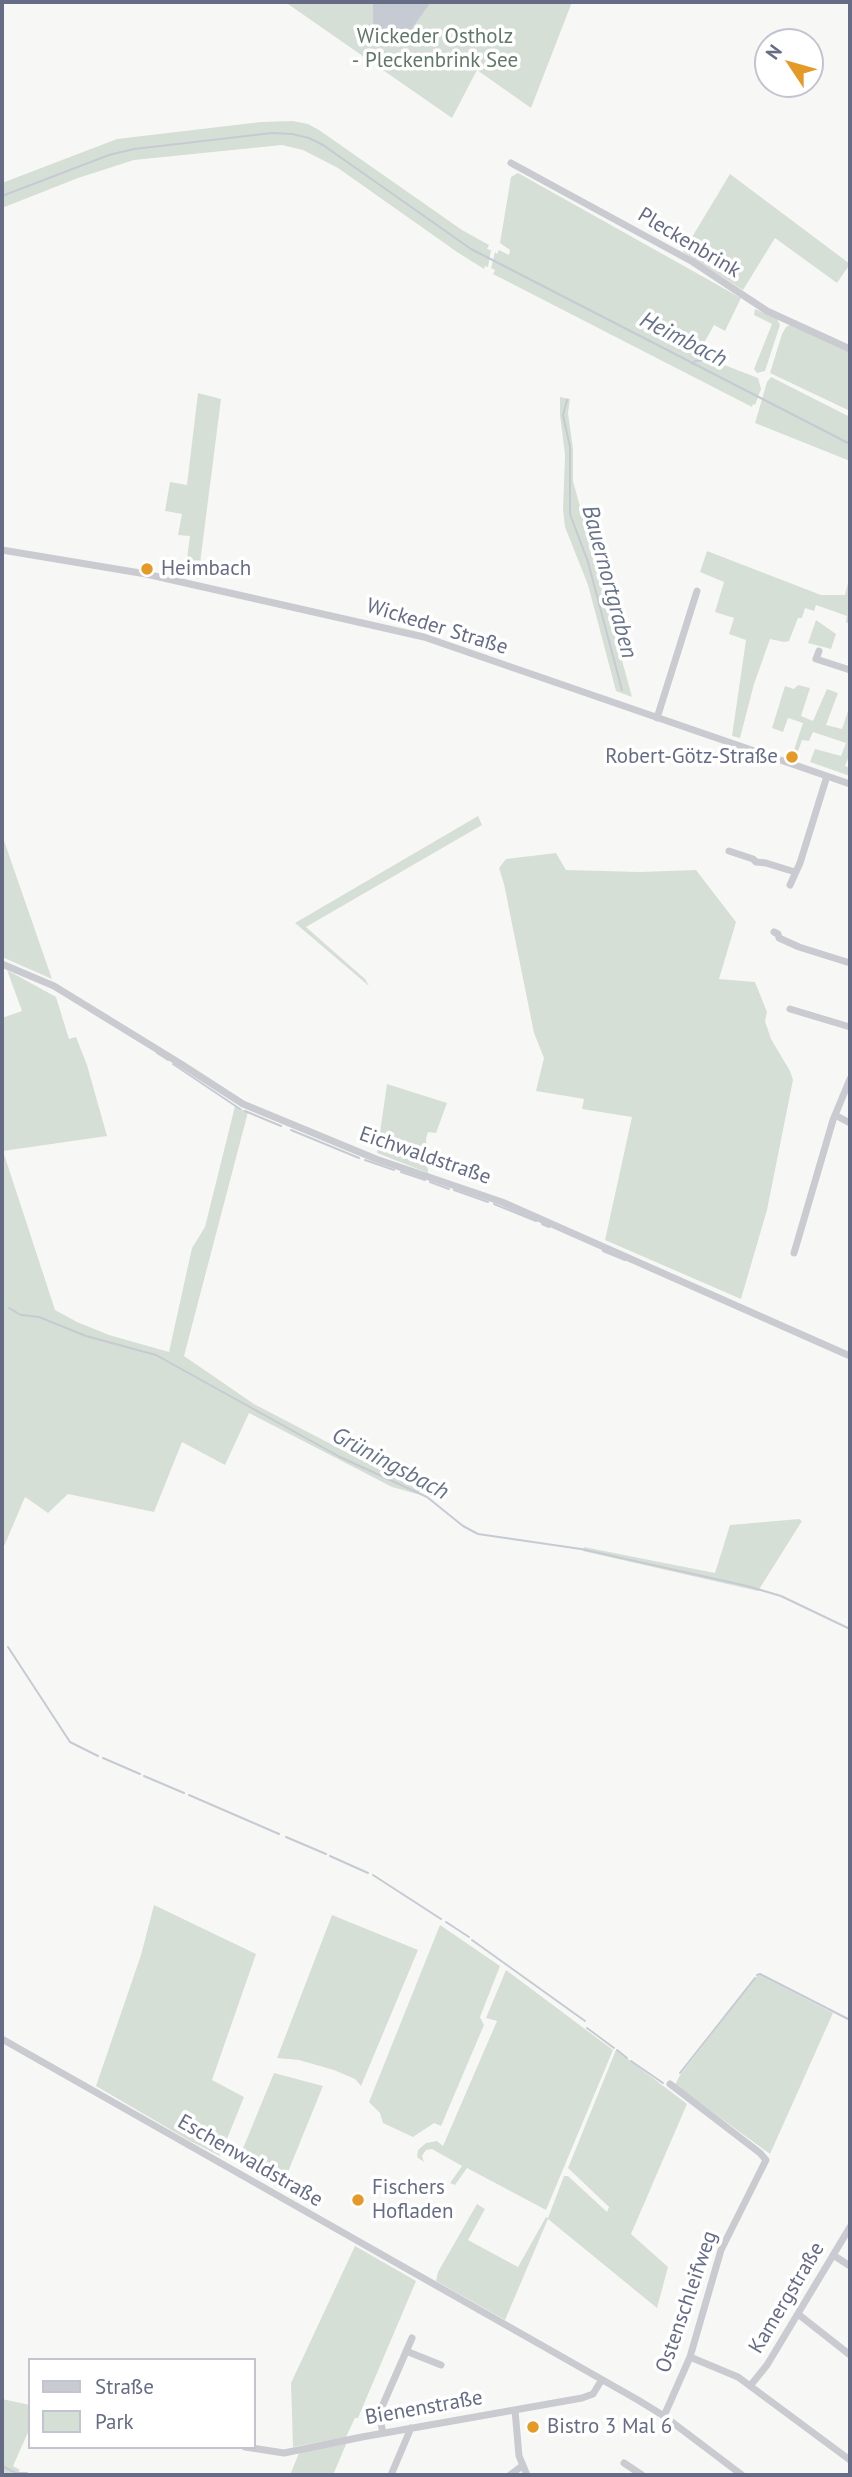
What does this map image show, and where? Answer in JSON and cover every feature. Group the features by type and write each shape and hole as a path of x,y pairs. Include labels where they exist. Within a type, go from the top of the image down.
{"street":[{"name":"Pleckenbrink","path":"511,163 693,262 767,311 850,349"},
{"name":"Wickeder Straße","path":"2,550 146,574 424,637 850,784"},
{"path":"657,718 697,591"},
{"path":"819,650 816,659 850,670"},
{"path":"790,885 800,863 827,776"},
{"path":"729,851 756,862 795,872"},
{"path":"774,932 779,938 799,947 850,962"},
{"name":"Eichwaldstraße","path":"2,964 54,986 243,1104 376,1159 502,1202 850,1356"},
{"path":"790,1009 850,1027"},
{"path":"793,1254 835,1115 850,1079"},
{"path":"835,1115 850,1123"},
{"name":"Eschenwaldstraße","path":"2,2039 664,2416 742,2475"},
{"name":"Ostenschleifweg","path":"664,2416 690,2357 721,2250 766,2160 670,2084"},
{"name":"Kamergstraße","path":"750,2386 767,2365 850,2227"},
{"path":"833,2255 850,2266"},
{"path":"798,2314 850,2356"},
{"path":"383,2433 380,2419 382,2409 412,2338"},
{"path":"407,2351 441,2365"},
{"path":"690,2357 738,2377 850,2460"},
{"name":"Bienenstraße","path":"256,2449 284,2453 589,2396 601,2381"},
{"path":"515,2410 517,2445 527,2475"},
{"path":"391,2475 411,2428"},
{"path":"624,2463 642,2475"},
{"path":"510,2475 522,2466"}],"green space":[{"name":"Wickeder Ostholz - Pleckenbrink See","path":"285,2 572,2 531,108 477,70 452,118"},
{"path":"293,121 319,130 462,230 489,245 487,249 491,250 488,267 485,266 484,269 457,252 338,168 303,150 282,145 134,160 78,178 2,208 2,183 117,139 261,122"},
{"path":"518,173 741,298 725,331 714,325 704,343 698,341 694,350 706,350 707,362 714,361 758,378 761,389 755,405 752,407 493,274 495,270 491,268 495,252 497,254 499,250 509,255 510,250 500,243 511,177"},
{"path":"730,174 850,264 837,283 775,238 743,290 683,252"},
{"path":"755,309 777,319 780,325 765,371 757,373 754,369 772,324 754,315"},
{"path":"790,325 850,351 850,411 770,373 782,334"},
{"path":"771,377 850,417 850,461 755,423 767,382"},
{"path":"198,393 221,399 198,579 185,575 190,536 178,535 182,514 165,511 170,482 187,485"},
{"path":"560,397 570,399 568,413 573,449 573,481 632,697 616,691 588,585 565,527 565,455"},
{"path":"707,551 821,595 845,595 850,575 850,624 846,622 847,616 816,605 814,611 805,608 789,641 770,639 754,684 740,738 732,736 746,640 729,634 734,618 715,612 724,582 700,572"},
{"path":"816,620 836,634 831,649 808,643"},
{"path":"798,685 810,688 801,716 813,721 827,689 838,693 826,725 842,729 850,705 850,754 845,766 850,768 850,776 810,762 815,749 841,756 846,743 813,732 809,741 802,740 796,757 792,756 803,723 788,718 783,732 772,728 785,686 794,689"},
{"path":"478,816 482,825 306,927 365,979 369,986 295,923"},
{"path":"2,835 52,979 2,957"},
{"path":"556,853 566,870 696,870 736,922 719,979 755,982 767,1012 765,1021 771,1039 793,1080 767,1210 741,1299 605,1240 632,1117 582,1109 584,1099 536,1091 544,1058 534,1033 499,868 506,859"},
{"path":"7,970 56,997 69,1039 76,1037 87,1065 107,1136 3,1151 55,1310 109,1335 169,1352 192,1248 205,1227 235,1106 248,1112 184,1356 254,1404 421,1491 417,1494 392,1487 249,1413 225,1465 182,1442 154,1512 68,1494 48,1513 25,1497 2,1551 2,1018 22,1011"},
{"path":"387,1084 447,1103 436,1133 428,1132 426,1139 428,1173 377,1153"},
{"path":"799,1519 802,1521 758,1591 583,1551 584,1547 715,1573 730,1525"},
{"path":"154,1905 256,1954 212,2080 244,2097 220,2156 96,2086 141,1955"},
{"path":"332,1915 418,1950 361,2086 355,2079 334,2070 299,2060 277,2058"},
{"path":"440,1925 500,1966 480,2017 484,2025 441,2126 434,2123 413,2137 383,2123 380,2113 369,2102"},
{"path":"506,1970 613,2050 546,2210 467,2168 455,2185 450,2183 462,2166 432,2149 426,2150 422,2156 424,2162 417,2157 418,2150 426,2143 437,2141 443,2146 497,2021 486,2018"},
{"path":"760,1975 833,2013 770,2154 675,2085 680,2075"},
{"path":"616,2050 687,2104 631,2234 668,2267 657,2308 548,2219 505,2320 436,2281 438,2272 477,2204 485,2209 468,2240 518,2267 546,2217 548,2218 564,2176 568,2176 607,2212 609,2207 568,2168"},
{"path":"274,2073 323,2086 281,2189 237,2163"},
{"path":"355,2246 416,2281 358,2418 355,2418 346,2437 293,2447 291,2383"},
{"path":"2,2399 28,2405 28,2432 13,2466 20,2470 16,2475 2,2475"},
{"path":"347,2442 333,2475 290,2475 299,2453"}],"shaded area":[{"path":"373,2 431,2 405,38 390,47 380,42 373,22"}],"waterway":[{"name":"Heimbach","path":"2,196 109,155 134,149 272,133 309,138 323,145 471,249 850,444"},
{"path":"692,364 695,361 707,360"},
{"name":"Bauernortgraben","path":"567,400 563,415 570,447 570,514 588,562 622,690"},
{"path":"157,1053 168,1060"},
{"path":"173,1064 240,1109"},
{"path":"245,1111 281,1126"},
{"path":"291,1130 359,1158"},
{"path":"365,1160 394,1170"},
{"path":"401,1172 425,1180"},
{"path":"430,1182 449,1189"},
{"path":"454,1190 488,1202"},
{"path":"494,1204 536,1221"},
{"path":"542,1224 549,1227"},
{"path":"603,1251 625,1260"},
{"name":"Grüningsbach","path":"9,1308 21,1315 39,1317 86,1336 156,1355 340,1457 427,1497 463,1526 478,1534 581,1549 747,1586 781,1596 850,1629"},
{"path":"8,1647 70,1742 98,1756"},
{"path":"103,1758 140,1774"},
{"path":"144,1776 184,1793"},
{"path":"189,1795 279,1834"},
{"path":"286,1837 326,1854"},
{"path":"330,1856 368,1873"},
{"path":"373,1875 441,1919"},
{"path":"446,1922 469,1937"},
{"path":"472,1940 585,2021"},
{"path":"757,1975 760,1974 850,2020"},
{"path":"680,2073 755,1978"},
{"path":"587,2028 614,2048"},
{"path":"617,2050 627,2058"},
{"path":"631,2061 663,2083"},
{"path":"2,2466 20,2475"},
{"path":"18,2473 27,2473"}],"place":[{"name":"Heimbach","path":"147,569"},
{"name":"Robert-Götz-Straße","path":"792,757"},
{"name":"Fischers Hofladen","path":"358,2200"},
{"name":"Bistro 3 Mal 6","path":"533,2427"}]}
